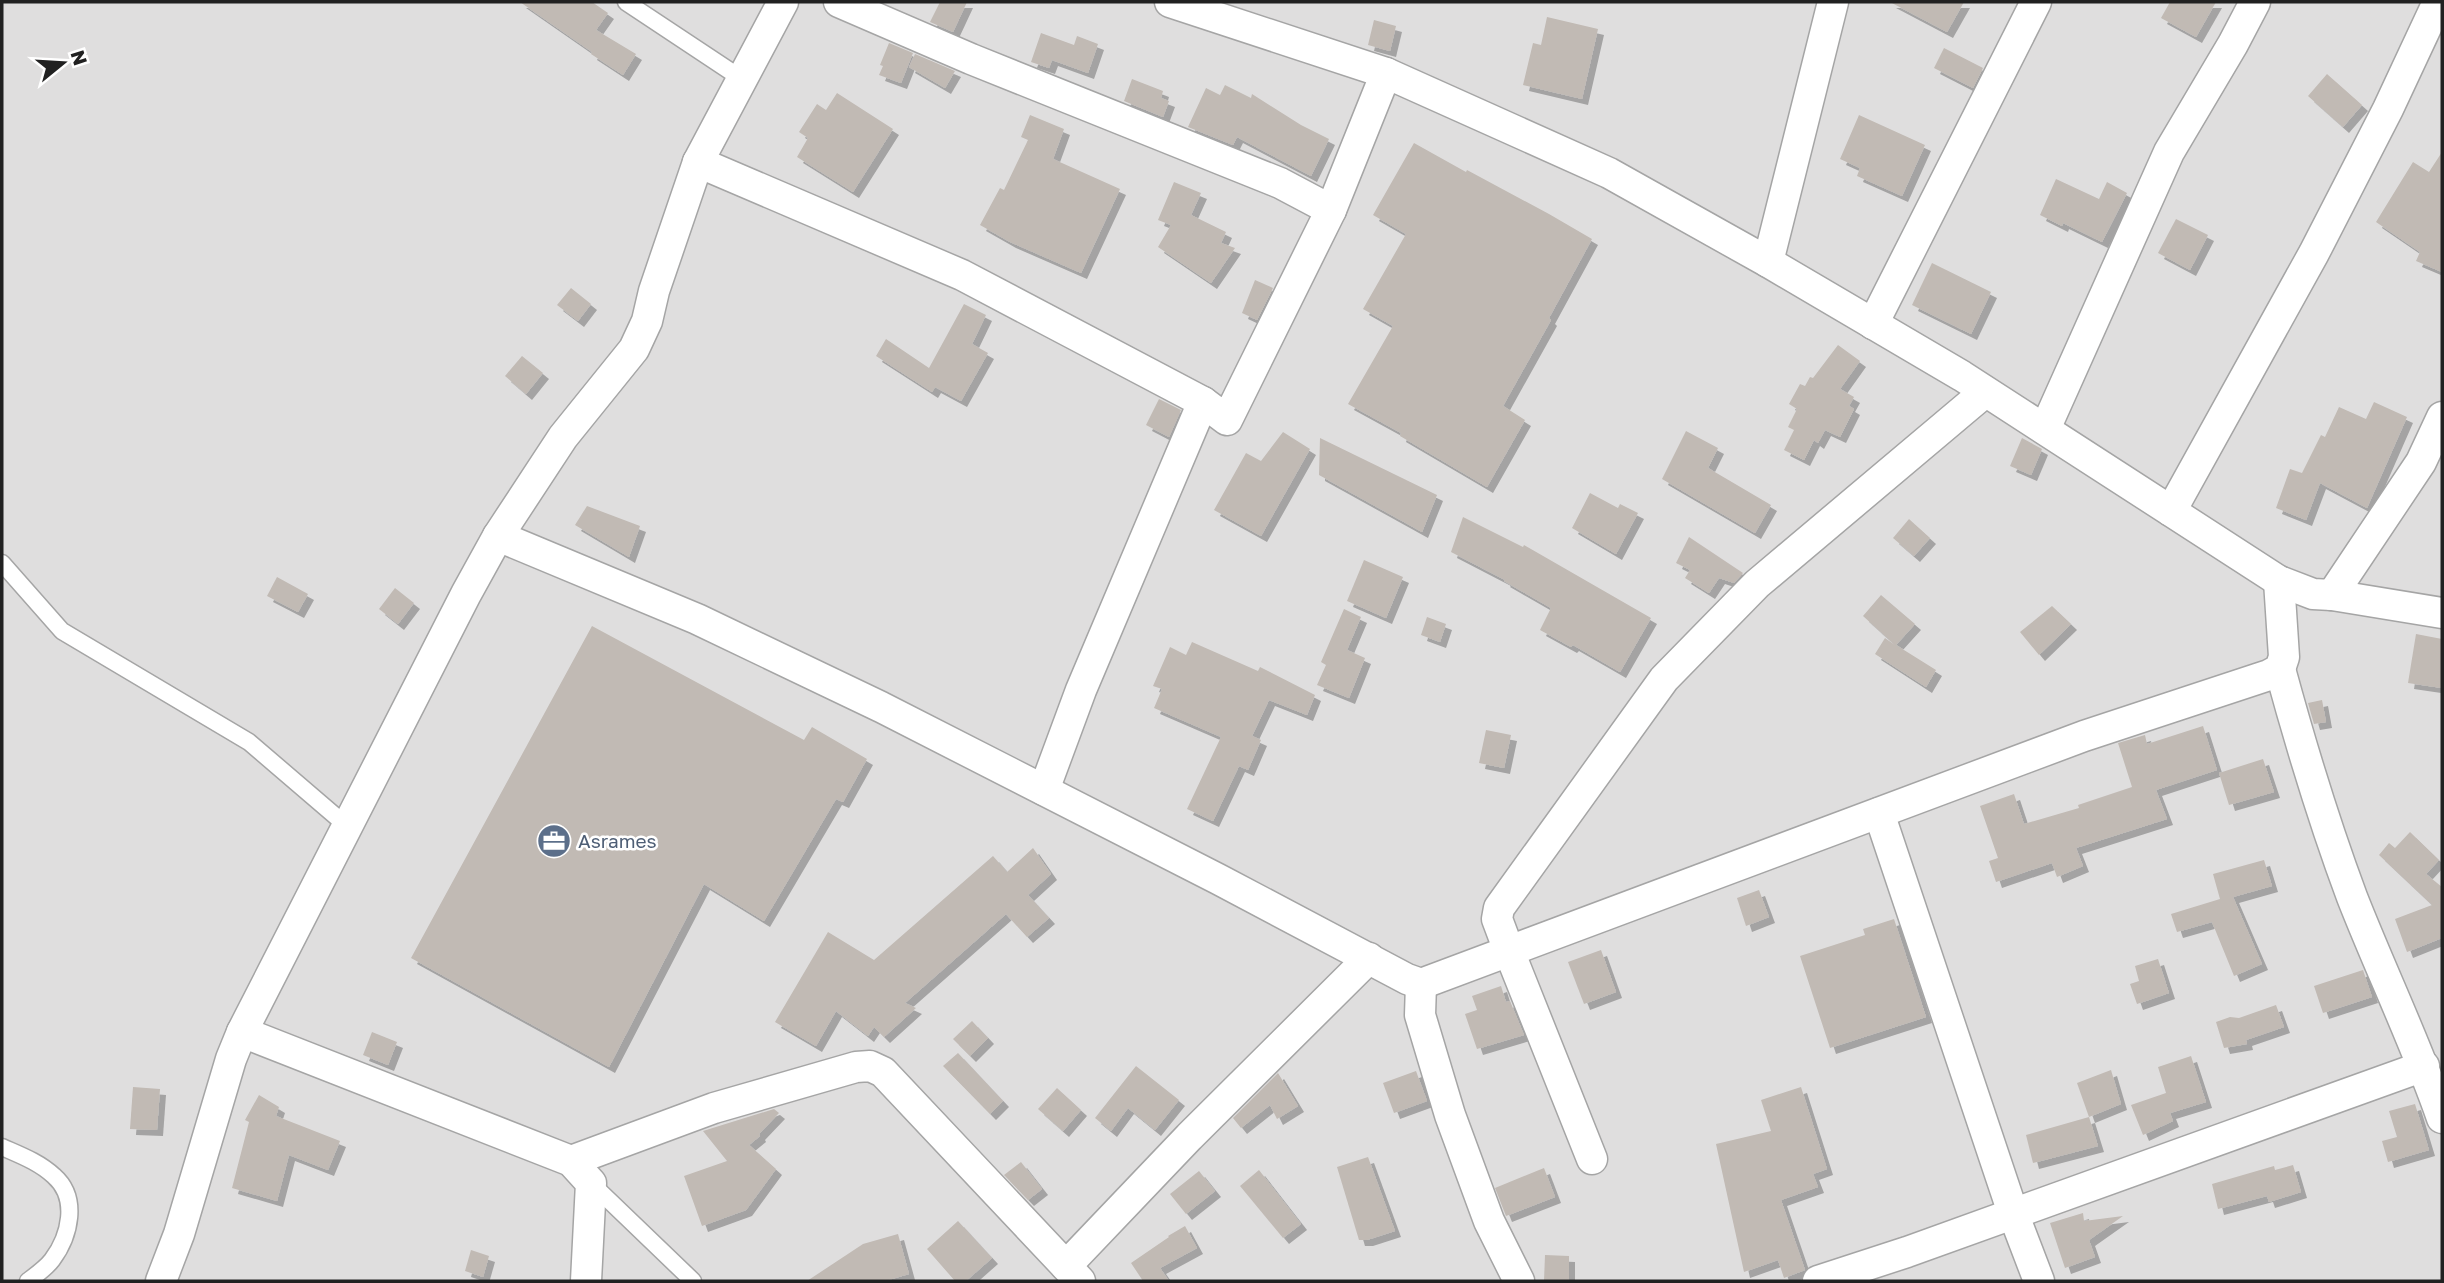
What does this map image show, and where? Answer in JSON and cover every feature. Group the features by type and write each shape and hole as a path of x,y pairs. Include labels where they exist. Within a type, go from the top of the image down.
{"street":[{"path":"161,1281 179,1234 231,1059 242,1032 498,536 564,437 634,349 647,321 654,291 698,162 783,2"},
{"path":"839,2 971,59 1280,183 1331,210"},
{"path":"1170,2 1252,14 1609,173 1768,262 1962,376 2279,581 2313,594 2442,613"},
{"path":"1768,262 1833,2"},
{"path":"1873,324 2036,2"},
{"path":"2045,429 2169,152 2255,2"},
{"path":"2171,511 2314,253 2388,109 2438,2"},
{"path":"698,162 962,275 1203,402 1227,420 1331,210 1386,73"},
{"path":"1592,1159 1497,919 1499,908 1664,679 1757,584 1985,392"},
{"path":"1044,790 1081,690 1203,402"},
{"path":"2332,595 2421,461 2442,417"},
{"path":"498,536 696,619 881,707 1421,984 2084,736 2269,675 2280,669"},
{"path":"2279,581 2284,657 2280,669 2306,765 2348,886 2424,1066 2442,1118"},
{"path":"1879,813 2013,1213 2039,1281"},
{"path":"571,1161 714,1108 856,1067 870,1066 883,1072 1073,1274 1189,1137 1369,958"},
{"path":"1421,984 1420,1015 1450,1115 1489,1221 1519,1281"},
{"path":"242,1032 571,1161 591,1183 586,1281"},
{"path":"1818,1281 1907,1252 2424,1066"}],"lane":[{"path":"626,2 742,79"},
{"path":"2,563 62,631 249,742 347,826"},
{"path":"2,1147 35,1161 57,1178 69,1200 69,1231 52,1261 28,1281"},
{"path":"591,1183 693,1281"}],"shaded area":[{"path":"2,2 2442,2 2442,1281 2,1281"}],"building":[{"path":"520,2 592,2 608,13 596,30 636,54 623,75"},
{"path":"940,2 967,2 953,32 930,22"},
{"path":"1890,2 1964,2 1947,32"},
{"path":"2170,2 2216,2 2196,37 2161,18"},
{"path":"1547,17 1598,29 1582,99 1523,85 1533,43 1541,45"},
{"path":"1374,20 1396,26 1390,51 1368,45"},
{"path":"1041,33 1074,45 1077,36 1098,44 1088,73 1052,60 1049,68 1031,62"},
{"path":"889,43 913,53 901,83 879,75"},
{"path":"1944,48 1983,68 1973,88 1934,68"},
{"path":"915,54 955,71 945,88 909,67"},
{"path":"2327,74 2362,105 2343,127 2308,96"},
{"path":"1132,79 1163,91 1161,98 1169,101 1163,117 1124,101"},
{"path":"1225,85 1251,98 1252,94 1329,139 1311,176 1237,137 1233,145 1188,127 1206,88 1220,95"},
{"path":"837,93 893,129 853,192 797,157 808,138 799,132 817,104 826,110"},
{"path":"1030,115 1064,129 1053,159 1120,189 1081,273 1010,242 980,225 1000,188 1004,190 1028,140 1021,137"},
{"path":"1859,115 1925,145 1902,196 1857,176 1860,168 1840,159"},
{"path":"1414,143 1592,239 1503,406 1525,420 1487,487 1400,436 1401,433 1348,404 1393,326 1363,309 1406,234 1373,215"},
{"path":"2442,152 2442,272 2416,261 2420,252 2376,222 2413,162 2429,172"},
{"path":"2056,179 2099,199 2107,182 2127,193 2102,242 2040,215"},
{"path":"1174,182 1201,193 1191,215 1226,232 1221,243 1235,248 1211,283 1158,247 1171,225 1158,220"},
{"path":"2176,219 2208,235 2190,270 2158,253"},
{"path":"1932,263 1991,292 1971,334 1912,305"},
{"path":"1255,280 1273,288 1257,320 1242,313"},
{"path":"571,288 591,304 578,321 557,305"},
{"path":"964,304 986,315 972,344 988,353 961,401 935,387 932,392 876,356 886,339 929,368"},
{"path":"1838,345 1860,361 1840,389 1854,397 1849,406 1854,409 1840,437 1825,430 1818,443 1814,440 1804,460 1784,450 1794,430 1788,427 1797,409 1789,404 1800,384 1805,386 1810,377 1813,378"},
{"path":"522,356 543,373 526,394 505,376"},
{"path":"1159,399 1181,410 1169,437 1146,425"},
{"path":"2374,402 2407,417 2367,508 2320,483 2306,520 2276,508 2290,469 2302,473 2321,435 2325,437 2339,407 2366,419"},
{"path":"1686,431 1718,448 1708,468 1771,505 1755,533 1662,479"},
{"path":"1283,432 1310,449 1261,536 1214,510 1246,453 1261,461"},
{"path":"1320,438 1437,495 1422,532 1319,475"},
{"path":"2022,438 2042,449 2031,475 2010,466"},
{"path":"1590,493 1618,508 1620,504 1638,513 1616,554 1572,528"},
{"path":"587,506 640,526 629,557 575,525"},
{"path":"1463,517 1523,547 1524,545 1651,618 1620,672 1540,630 1551,608 1451,552"},
{"path":"1909,519 1930,538 1914,556 1893,538"},
{"path":"1689,537 1743,573 1734,583 1719,578 1709,593 1685,578 1690,570 1676,563"},
{"path":"1364,560 1403,577 1386,618 1347,601"},
{"path":"277,577 308,594 298,612 267,596"},
{"path":"395,588 414,603 398,624 379,609"},
{"path":"1881,595 1915,624 1896,645 1936,670 1926,687 1875,654 1885,638 1895,645 1863,616"},
{"path":"2052,606 2071,624 2039,655 2020,632"},
{"path":"1344,609 1361,617 1347,650 1365,658 1349,698 1317,685 1326,665 1321,662"},
{"path":"1427,617 1446,624 1440,642 1421,635"},
{"path":"592,626 804,740 812,727 867,759 843,802 836,799 764,921 704,884 609,1067 411,958"},
{"path":"2416,634 2442,639 2442,688 2408,683"},
{"path":"1192,642 1258,671 1260,667 1315,695 1307,715 1269,700 1252,736 1261,740 1248,770 1239,766 1213,821 1187,809 1221,737 1154,708 1162,689 1153,686 1170,647 1186,655"},
{"path":"2322,700 2326,722 2314,724 2308,703"},
{"path":"2203,726 2217,770 2156,790 2167,819 2076,848 2083,866 2057,877 2052,863 1996,882 1989,861 1998,858 1980,806 2014,794 2024,824 2079,808 2078,805 2132,787 2118,743 2145,735 2147,744"},
{"path":"1486,730 1511,735 1504,768 1479,763"},
{"path":"2263,759 2274,792 2229,805 2219,773"},
{"path":"2410,832 2439,860 2426,874 2442,887 2442,938 2407,952 2395,919 2432,905 2379,855 2389,843 2395,848"},
{"path":"1033,848 1051,874 1028,895 1049,918 1027,937 1006,914 905,1003 916,1008 884,1037 874,1027 868,1036 836,1011 816,1046 775,1022 828,932 874,960 993,856 1007,872"},
{"path":"2264,860 2272,886 2233,897 2262,964 2234,976 2212,922 2177,932 2171,914 2220,899 2213,874"},
{"path":"1759,890 1769,917 1746,926 1737,898"},
{"path":"1894,919 1926,1017 1830,1048 1800,956 1865,935 1863,929"},
{"path":"1601,950 1616,992 1584,1004 1568,962"},
{"path":"2158,959 2169,993 2137,1004 2130,984 2139,981 2135,966"},
{"path":"2363,970 2372,997 2323,1013 2314,986"},
{"path":"1501,986 1506,1002 1510,1001 1524,1035 1477,1049 1465,1014 1477,1010 1472,996"},
{"path":"2276,1005 2284,1027 2246,1040 2247,1044 2224,1048 2216,1022 2230,1017 2239,1018"},
{"path":"972,1021 988,1038 970,1056 953,1039"},
{"path":"372,1032 397,1042 388,1065 363,1055"},
{"path":"958,1053 1003,1101 990,1114 943,1066"},
{"path":"2191,1056 2206,1102 2170,1113 2173,1121 2143,1135 2131,1105 2166,1093 2158,1067"},
{"path":"1136,1066 1179,1100 1155,1130 1128,1108 1111,1131 1095,1118"},
{"path":"2111,1070 2121,1104 2089,1117 2077,1083"},
{"path":"1416,1071 1427,1101 1394,1113 1383,1083"},
{"path":"1278,1073 1298,1106 1277,1119 1270,1105 1241,1128 1233,1118"},
{"path":"133,1087 160,1089 157,1130 130,1129"},
{"path":"1801,1087 1827,1169 1813,1174 1818,1187 1781,1200 1805,1270 1784,1278 1778,1260 1744,1272 1716,1144 1771,1131 1761,1100"},
{"path":"1057,1088 1081,1110 1063,1131 1038,1109"},
{"path":"259,1095 279,1107 276,1116 340,1141 328,1170 289,1155 277,1201 232,1188 249,1122 245,1120"},
{"path":"2415,1104 2429,1150 2388,1162 2382,1141 2397,1137 2389,1111"},
{"path":"774,1109 779,1113 749,1145 776,1169 746,1210 702,1226 684,1176 727,1161 703,1131"},
{"path":"2089,1117 2098,1146 2033,1163 2026,1135"},
{"path":"1368,1157 1395,1231 1359,1240 1337,1167"},
{"path":"1021,1162 1042,1189 1028,1200 1004,1175"},
{"path":"2293,1165 2301,1192 2269,1202 2267,1196 2218,1209 2212,1184 2274,1166 2275,1170"},
{"path":"1544,1168 1555,1197 1506,1216 1495,1188"},
{"path":"1259,1170 1301,1224 1283,1238 1240,1186"},
{"path":"1199,1171 1215,1191 1186,1214 1170,1194"},
{"path":"2083,1213 2084,1221 2123,1216 2089,1240 2095,1257 2065,1268 2050,1223"},
{"path":"958,1221 992,1258 966,1281 955,1281 927,1249"},
{"path":"1185,1226 1197,1248 1160,1268 1169,1281 1143,1281 1131,1263"},
{"path":"898,1234 909,1274 885,1281 807,1281 863,1244"},
{"path":"471,1250 489,1256 483,1277 465,1271"},
{"path":"1545,1255 1569,1256 1569,1281 1544,1281"}],"place":[{"name":"Asrames","path":"554,841"}]}
